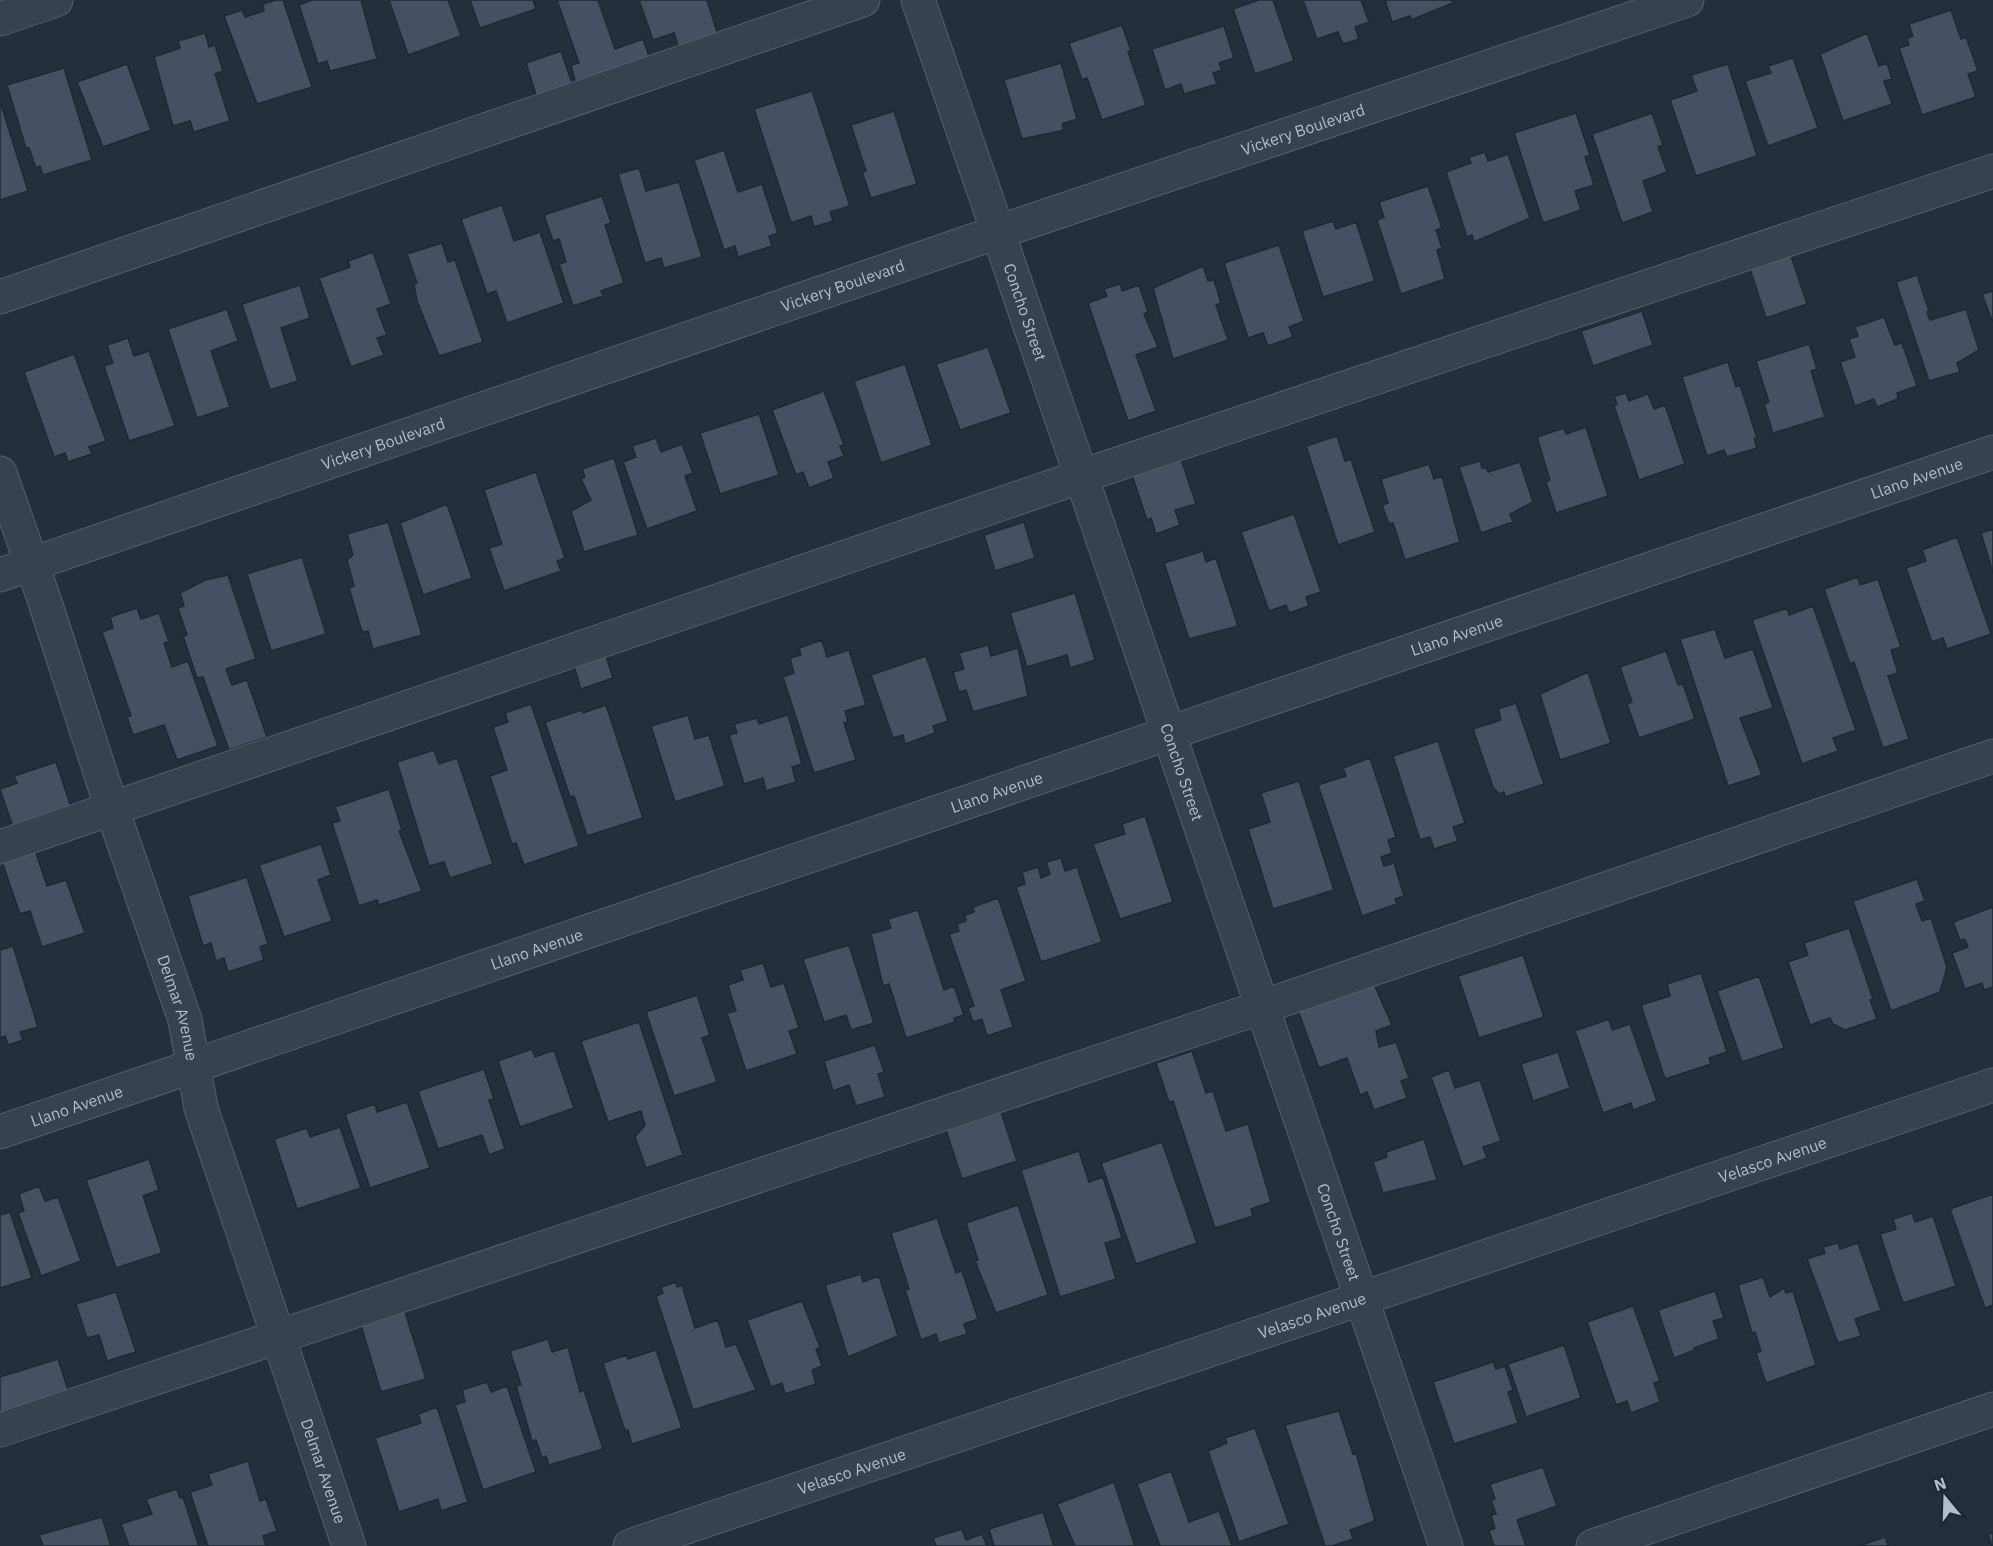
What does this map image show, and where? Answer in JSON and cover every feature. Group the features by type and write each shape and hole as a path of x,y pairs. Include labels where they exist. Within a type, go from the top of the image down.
{"street":[{"path":"0,19 56,0"},
{"path":"0,297 863,0"},
{"name":"Concho Street","path":"918,0 1446,1546"},
{"name":"Vickery Boulevard","path":"0,575 998,232 1687,0"},
{"path":"0,847 1082,476 1993,171"},
{"name":"Llano Avenue","path":"0,1132 1993,452"},
{"name":"Delmar Avenue","path":"0,473 185,1020 201,1108 349,1546"},
{"path":"0,1430 1262,1007 1993,756"},
{"name":"Velasco Avenue","path":"630,1546 1993,1085"},
{"path":"1593,1546 1993,1409"}],"building":[{"path":"283,0 312,87 257,104 224,16 242,10 245,17 264,11 263,4"},
{"path":"312,0 361,0 377,59 330,71 327,61 318,64 299,5"},
{"path":"389,0 448,0 461,36 408,55"},
{"path":"470,0 533,0 536,9 480,28"},
{"path":"557,0 598,0 615,49 643,39 654,71 577,88 571,65 579,63"},
{"path":"639,0 707,0 718,35 679,48 674,33 653,40"},
{"path":"1259,0 1273,0 1294,61 1255,74 1233,9"},
{"path":"1303,0 1361,0 1369,22 1355,27 1359,39 1343,44 1338,32 1317,39"},
{"path":"1385,0 1452,0 1453,3 1411,20 1410,16 1392,22"},
{"path":"1951,10 1961,39 1966,37 1978,71 1968,74 1976,97 1922,115 1899,48 1909,45 1907,38 1913,36 1909,24"},
{"path":"1122,25 1131,51 1128,52 1146,105 1102,120 1087,78 1082,80 1069,43"},
{"path":"1224,26 1234,58 1219,63 1222,70 1213,73 1217,84 1184,94 1181,84 1165,90 1152,49"},
{"path":"205,33 209,47 215,45 223,71 215,74 230,121 194,132 190,121 173,126 154,57 180,48 178,41"},
{"path":"1867,33 1879,66 1887,63 1892,79 1884,81 1892,104 1843,121 1820,54"},
{"path":"561,51 575,92 539,104 526,63"},
{"path":"1793,58 1818,128 1768,146 1745,81 1771,73 1768,66"},
{"path":"1061,63 1077,119 1062,124 1064,130 1022,139 1004,80"},
{"path":"127,64 151,130 103,147 77,82"},
{"path":"1728,64 1757,156 1696,176 1670,100 1697,91 1691,75"},
{"path":"64,68 92,160 43,175 40,166 36,168 29,148 26,148 7,85"},
{"path":"812,91 850,206 830,212 833,221 814,227 811,216 791,223 754,109"},
{"path":"0,101 28,191 0,200"},
{"path":"894,111 917,184 871,198 862,172 866,171 851,125"},
{"path":"1576,113 1590,155 1585,157 1594,185 1575,191 1581,210 1543,223 1514,133"},
{"path":"1652,113 1663,145 1658,147 1667,172 1643,181 1653,212 1622,223 1592,134"},
{"path":"724,150 738,192 762,184 778,233 769,236 772,246 738,257 735,246 724,250 694,160"},
{"path":"1485,152 1488,161 1508,154 1530,218 1474,242 1472,235 1467,237 1446,172 1471,163 1469,157"},
{"path":"639,168 646,191 679,182 702,257 664,268 661,258 645,263 618,174"},
{"path":"1428,186 1442,228 1436,230 1442,248 1437,250 1445,279 1401,294 1377,220 1384,217 1379,202"},
{"path":"602,196 611,223 605,225 624,283 601,291 603,296 573,306 559,264 566,262 559,239 553,241 544,215"},
{"path":"502,205 514,241 540,232 564,303 507,323 496,291 487,294 461,219"},
{"path":"1333,221 1336,229 1356,222 1375,281 1323,297 1302,231"},
{"path":"442,243 448,262 455,260 483,342 439,356 417,301 414,284 417,283 407,254"},
{"path":"1279,245 1304,321 1289,327 1293,337 1268,346 1263,333 1248,338 1224,263"},
{"path":"373,252 391,304 377,309 387,335 377,338 384,355 351,367 319,278 350,267 348,261"},
{"path":"1791,256 1807,304 1766,318 1750,269"},
{"path":"1203,266 1208,281 1214,280 1221,303 1216,305 1228,340 1173,359 1153,288"},
{"path":"1917,275 1930,320 1966,309 1979,350 1957,363 1960,372 1929,381 1896,282"},
{"path":"1120,284 1122,291 1139,285 1148,312 1144,314 1158,347 1136,355 1156,411 1128,421 1088,303 1107,296 1104,289"},
{"path":"300,285 310,318 281,328 298,381 270,390 242,304"},
{"path":"1993,291 1993,321 1992,321 1982,294"},
{"path":"227,309 238,341 211,351 230,407 197,418 168,329"},
{"path":"1642,311 1653,345 1593,366 1581,331"},
{"path":"1884,317 1895,345 1902,343 1917,386 1897,393 1898,399 1877,407 1874,399 1855,406 1840,362 1855,357 1849,339 1858,336 1855,327"},
{"path":"128,338 134,356 149,351 175,426 129,441 104,366 113,363 107,345"},
{"path":"1809,344 1817,369 1811,371 1825,417 1773,433 1764,404 1769,402 1756,361"},
{"path":"988,347 1011,413 960,430 936,364"},
{"path":"74,354 106,441 89,447 92,454 68,462 65,453 54,457 24,372"},
{"path":"1728,362 1736,387 1740,385 1757,438 1754,439 1757,448 1727,457 1724,450 1707,456 1682,377"},
{"path":"905,364 932,445 881,463 854,381"},
{"path":"824,391 844,445 840,446 844,456 828,462 834,478 809,488 803,472 796,475 772,410"},
{"path":"1626,393 1629,401 1648,394 1654,409 1665,405 1685,464 1639,480 1614,406 1617,404 1614,396"},
{"path":"759,414 779,475 720,494 700,433"},
{"path":"1586,427 1608,496 1556,513 1546,482 1550,480 1537,437 1564,428 1566,434"},
{"path":"1337,436 1345,461 1351,459 1375,532 1338,545 1306,446"},
{"path":"656,438 661,452 682,444 693,473 685,476 697,511 647,529 623,462 636,457 632,446"},
{"path":"1180,456 1196,504 1175,510 1180,525 1156,534 1151,518 1147,520 1131,472"},
{"path":"614,458 638,535 584,552 571,511 591,500 581,479 585,477 582,469"},
{"path":"1480,461 1482,468 1486,468 1488,472 1520,462 1533,502 1510,514 1513,522 1481,533 1459,467"},
{"path":"1429,464 1434,479 1442,476 1460,542 1405,560 1393,523 1389,524 1382,505 1388,503 1381,479"},
{"path":"536,472 565,558 557,561 561,571 504,591 489,548 502,544 484,490"},
{"path":"447,504 472,578 423,595 400,523"},
{"path":"1294,514 1321,592 1306,597 1309,606 1289,613 1286,605 1269,611 1241,532"},
{"path":"388,522 422,635 373,649 368,631 362,632 349,588 354,586 347,560 353,555 347,534"},
{"path":"1024,522 1035,558 995,571 984,535"},
{"path":"1993,529 1993,573 1981,533"},
{"path":"1957,537 1991,634 1947,649 1943,638 1932,642 1906,568 1926,561 1922,550"},
{"path":"1203,551 1206,562 1216,558 1238,626 1189,639 1164,563"},
{"path":"302,557 326,634 271,651 247,574"},
{"path":"228,575 256,659 226,669 232,685 247,680 267,737 229,750 203,677 197,678 183,636 187,635 178,608 184,606 180,593 205,580"},
{"path":"1858,577 1860,585 1878,579 1901,647 1891,650 1898,673 1888,676 1909,739 1883,748 1854,662 1850,664 1824,589"},
{"path":"1075,593 1095,660 1070,668 1067,655 1027,667 1010,613"},
{"path":"1813,606 1856,730 1833,738 1838,751 1802,764 1752,620 1787,608 1789,615"},
{"path":"137,608 141,619 159,613 169,642 164,643 172,667 188,661 218,746 177,760 164,725 133,735 127,717 131,716 102,632 113,628 110,617"},
{"path":"1715,629 1725,658 1753,649 1773,708 1740,718 1762,775 1728,786 1680,639"},
{"path":"822,640 827,657 849,650 866,705 845,711 848,722 844,723 856,760 814,773 783,677 794,673 790,658 801,655 799,648"},
{"path":"988,645 991,656 1018,648 1028,696 973,712 966,690 959,692 953,672 964,669 959,653"},
{"path":"1666,651 1678,685 1683,684 1695,719 1639,738 1627,704 1632,702 1620,667"},
{"path":"606,656 613,678 581,689 574,666"},
{"path":"926,656 948,721 933,726 935,733 905,744 903,735 893,738 871,675"},
{"path":"1588,672 1611,743 1560,760 1540,694"},
{"path":"1516,703 1544,784 1505,797 1504,792 1499,794 1493,787 1473,729 1501,720 1498,709"},
{"path":"531,704 579,846 524,865 516,843 512,844 490,776 507,770 493,727 508,722 505,713"},
{"path":"606,705 643,818 587,836 574,796 570,797 545,722"},
{"path":"688,715 695,739 709,735 725,786 675,802 651,726"},
{"path":"788,715 802,764 792,767 796,782 766,791 763,778 744,784 729,735 737,733 734,724 757,718 759,724"},
{"path":"1438,741 1465,823 1453,827 1458,841 1434,849 1430,837 1420,840 1393,756"},
{"path":"434,750 439,764 457,758 493,864 450,878 444,862 429,866 397,762"},
{"path":"1370,758 1396,837 1388,840 1392,853 1381,857 1384,866 1394,863 1404,896 1395,899 1397,904 1362,916 1318,785 1346,776 1343,768"},
{"path":"56,762 74,816 16,836 0,789 17,783 14,776"},
{"path":"1299,781 1334,890 1273,909 1248,829 1270,822 1261,793"},
{"path":"389,789 402,830 399,831 422,891 379,905 377,900 359,906 332,823 340,821 335,807"},
{"path":"1145,816 1173,902 1120,919 1093,844 1125,834 1122,824"},
{"path":"33,844 47,886 66,880 85,933 42,947 30,911 20,914 0,856"},
{"path":"321,844 331,875 318,880 332,921 284,937 259,865"},
{"path":"1061,858 1065,871 1077,867 1102,942 1041,962 1016,887 1025,884 1022,872 1038,867 1041,878 1050,874 1046,862"},
{"path":"247,877 268,944 260,947 264,960 228,972 224,958 216,961 211,943 203,946 188,896"},
{"path":"1917,879 1925,901 1916,904 1922,921 1931,918 1947,967 1940,992 1891,1011 1853,901"},
{"path":"998,898 1026,981 1001,990 1013,1027 987,1036 982,1019 973,1022 968,1008 974,1006 949,934 959,931 957,924 966,921 965,915 974,912 973,907"},
{"path":"1993,907 1993,987 1984,990 1982,983 1965,989 1952,953 1968,947 1965,939 1960,940 1953,922"},
{"path":"918,910 944,990 954,986 964,1015 954,1018 955,1022 906,1038 889,984 883,986 871,934 891,928 888,919"},
{"path":"1849,928 1873,999 1870,1000 1877,1019 1845,1030 1833,1024 1830,1018 1810,1025 1788,962 1808,955 1804,943"},
{"path":"849,945 874,1023 851,1030 846,1015 824,1022 803,959"},
{"path":"13,946 38,1027 20,1032 23,1040 8,1045 5,1036 0,1038 0,950"},
{"path":"1523,955 1544,1017 1479,1038 1458,976"},
{"path":"763,963 771,987 784,983 799,1028 789,1031 797,1054 746,1071 727,1013 736,1011 728,985 743,980 740,970"},
{"path":"1701,973 1727,1052 1709,1058 1711,1064 1665,1079 1641,1005 1670,996 1667,984"},
{"path":"1370,975 1392,1025 1376,1031 1379,1047 1396,1042 1409,1078 1401,1081 1407,1098 1374,1110 1367,1092 1360,1095 1347,1058 1319,1068 1295,1002"},
{"path":"1759,976 1784,1048 1742,1062 1717,991"},
{"path":"697,995 710,1035 702,1038 717,1082 674,1096 646,1012"},
{"path":"1609,1019 1612,1030 1630,1024 1657,1101 1633,1110 1631,1103 1603,1113 1575,1031"},
{"path":"639,1022 683,1155 646,1168 635,1137 645,1125 641,1111 608,1122 581,1041"},
{"path":"875,1045 884,1072 878,1074 885,1097 856,1106 849,1085 833,1091 824,1061"},
{"path":"532,1049 535,1057 554,1050 574,1108 520,1127 498,1061"},
{"path":"1192,1051 1206,1093 1213,1091 1226,1131 1248,1124 1271,1202 1251,1209 1253,1216 1215,1228 1173,1101 1169,1102 1156,1063"},
{"path":"1558,1052 1570,1088 1533,1101 1521,1064"},
{"path":"484,1069 494,1099 489,1100 505,1149 489,1155 482,1135 438,1149 418,1091"},
{"path":"1449,1070 1455,1088 1480,1080 1501,1141 1483,1147 1487,1158 1463,1167 1431,1077"},
{"path":"407,1102 430,1168 370,1188 345,1114 375,1104 377,1112"},
{"path":"1001,1112 1017,1161 962,1179 946,1130"},
{"path":"340,1127 361,1188 297,1209 274,1139 307,1128 310,1137"},
{"path":"1424,1139 1437,1180 1383,1193 1373,1162 1387,1157 1386,1152"},
{"path":"1162,1142 1197,1243 1136,1264 1101,1163"},
{"path":"1079,1151 1089,1182 1103,1177 1122,1238 1105,1243 1116,1279 1060,1297 1021,1170"},
{"path":"149,1159 159,1190 143,1196 162,1253 116,1268 86,1180"},
{"path":"39,1186 45,1201 58,1197 81,1261 41,1276 18,1213 24,1211 19,1194"},
{"path":"1993,1194 1993,1305 1985,1308 1950,1209"},
{"path":"1018,1205 1048,1295 996,1313 975,1261 978,1260 966,1223"},
{"path":"10,1212 32,1278 0,1288 0,1215"},
{"path":"1912,1213 1915,1222 1933,1216 1956,1286 1903,1303 1880,1234 1896,1229 1893,1219"},
{"path":"937,1218 956,1273 962,1271 978,1319 964,1324 967,1334 939,1343 936,1334 921,1340 905,1290 909,1289 891,1233"},
{"path":"1838,1243 1840,1249 1858,1243 1881,1310 1855,1319 1861,1336 1838,1343 1807,1259 1825,1253 1823,1247"},
{"path":"861,1274 863,1282 879,1276 898,1336 848,1357 825,1285"},
{"path":"1763,1277 1770,1297 1784,1288 1786,1293 1793,1291 1816,1365 1766,1383 1756,1353 1761,1351 1755,1332 1752,1333 1738,1285"},
{"path":"676,1282 677,1287 682,1285 695,1328 718,1320 726,1347 736,1344 756,1390 693,1410 656,1296 663,1293 661,1287"},
{"path":"1715,1291 1724,1318 1713,1321 1719,1339 1674,1358 1658,1310"},
{"path":"116,1292 136,1352 107,1361 99,1335 87,1338 76,1304"},
{"path":"802,1301 820,1347 816,1349 822,1366 812,1370 816,1384 785,1394 782,1383 771,1387 747,1320"},
{"path":"1633,1306 1660,1381 1654,1383 1660,1402 1631,1413 1627,1401 1616,1405 1587,1322"},
{"path":"404,1309 426,1379 381,1392 360,1322"},
{"path":"548,1339 552,1352 568,1347 580,1392 584,1390 603,1449 549,1465 546,1456 542,1458 536,1440 532,1441 516,1386 521,1385 510,1351"},
{"path":"1564,1345 1581,1398 1526,1417 1508,1364"},
{"path":"656,1350 682,1428 632,1444 628,1430 625,1431 603,1363 627,1355 628,1359"},
{"path":"58,1359 70,1396 2,1419 0,1377"},
{"path":"1493,1362 1496,1369 1505,1366 1513,1390 1508,1392 1518,1423 1454,1444 1433,1382"},
{"path":"487,1382 491,1392 507,1386 536,1472 483,1490 455,1405 465,1402 462,1390"},
{"path":"437,1407 468,1502 441,1511 438,1499 399,1512 375,1438 421,1423 418,1414"},
{"path":"1339,1411 1353,1454 1356,1453 1375,1521 1350,1530 1353,1539 1325,1546 1285,1425"},
{"path":"1255,1428 1289,1524 1239,1542 1208,1451 1227,1443 1225,1438"},
{"path":"248,1461 260,1501 266,1499 277,1531 263,1536 266,1546 208,1546 190,1492 212,1485 208,1474"},
{"path":"1543,1467 1557,1506 1517,1520 1526,1546 1494,1546 1489,1531 1495,1528 1491,1515 1496,1514 1491,1500 1495,1499 1490,1484"},
{"path":"1171,1471 1189,1522 1219,1511 1232,1546 1160,1546 1137,1484"},
{"path":"1114,1482 1135,1546 1075,1546 1057,1504"},
{"path":"177,1489 180,1498 183,1497 199,1546 129,1546 121,1524 152,1514 146,1499"},
{"path":"1043,1512 1054,1546 994,1546 989,1529"},
{"path":"102,1517 111,1546 43,1546 39,1535"},
{"path":"962,1529 966,1540 982,1534 987,1546 936,1546 933,1538"},
{"path":"1993,1533 1993,1546 1992,1546 1988,1534"},
{"path":"1885,1537 1888,1546 1859,1546"}]}
